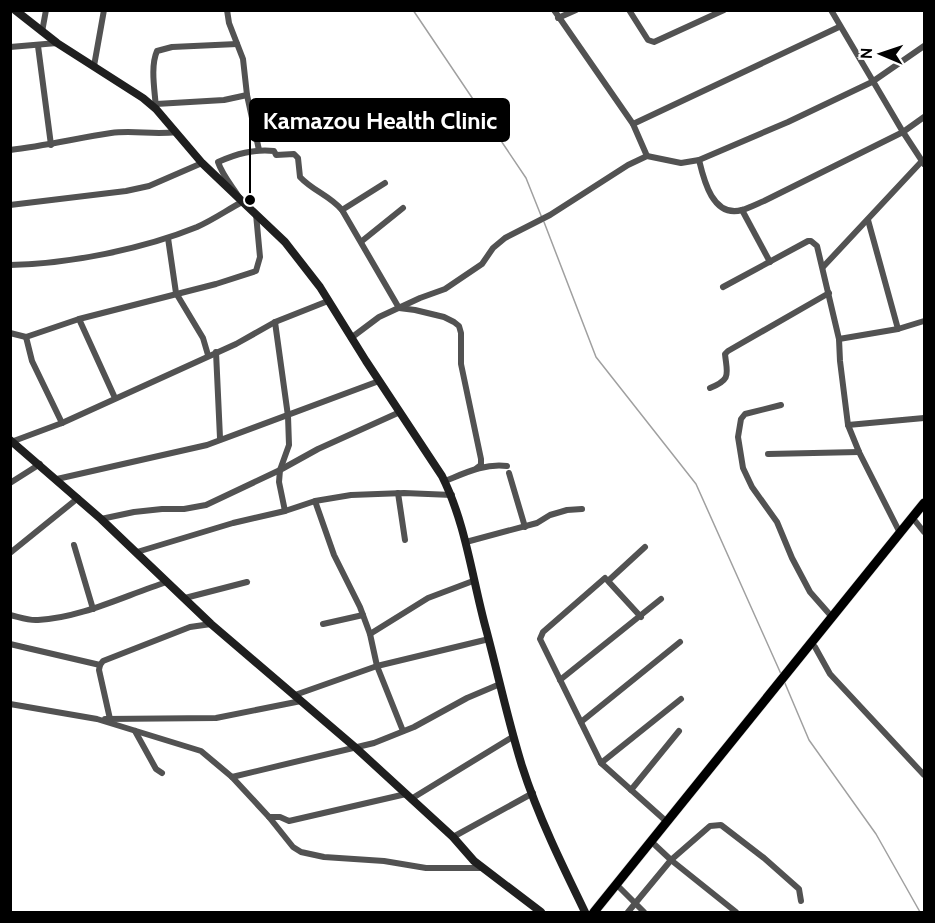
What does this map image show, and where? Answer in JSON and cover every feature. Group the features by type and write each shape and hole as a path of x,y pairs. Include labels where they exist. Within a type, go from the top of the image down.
{"main road":[{"path":"594,912 924,503"},
{"path":"600,912 924,511"}],"street":[{"path":"15,10 57,44 156,106 202,163 285,242 320,287 444,481 452,495 466,542 473,581 522,766 553,847 585,912"},
{"path":"42,32 46,10"},
{"path":"94,66 104,10"},
{"path":"227,10 229,23 243,59 247,95 259,150"},
{"path":"554,10 633,124 647,156"},
{"path":"558,18 576,10"},
{"path":"629,10 648,40 654,42 724,10"},
{"path":"823,267 923,162 872,82 831,11"},
{"path":"633,124 839,27"},
{"path":"10,47 57,44"},
{"path":"156,106 154,87 157,51 172,47 237,44"},
{"path":"38,46 51,145"},
{"path":"351,338 379,317 452,285 482,264 493,248 505,238 550,215 628,165 647,156 681,163 699,160 788,122 872,82 924,46"},
{"path":"156,106 224,100 247,95"},
{"path":"699,160 703,177 718,207 724,210 742,210 903,132 924,117"},
{"path":"10,150 51,145 112,133 160,135 176,132"},
{"path":"242,202 232,185 222,175 218,162 235,155 259,150 273,150 276,155 296,156 300,177 333,199 342,210 399,308"},
{"path":"10,205 126,191 149,186 202,163"},
{"path":"342,210 385,183"},
{"path":"10,265 38,264 99,255 168,238 199,226 242,202"},
{"path":"362,241 403,208"},
{"path":"742,210 770,262"},
{"path":"10,333 26,337 79,319 216,284 256,271 260,257 256,214"},
{"path":"868,220 898,329"},
{"path":"168,238 176,293 203,338 208,355"},
{"path":"723,287 811,241 817,246 839,339 848,425 859,452 900,533"},
{"path":"710,388 720,384 727,377 725,358 728,351 829,293"},
{"path":"11,441 62,423 259,333 275,322 328,301"},
{"path":"399,308 444,317 459,326 461,364 481,459 481,465 477,468"},
{"path":"79,319 115,398"},
{"path":"839,339 898,329 924,321"},
{"path":"275,322 290,445 280,470 279,482 285,511"},
{"path":"26,337 32,361 62,423"},
{"path":"216,352 220,438"},
{"path":"57,479 79,472 180,453 207,445 220,438 288,416 379,381"},
{"path":"781,405 745,414 741,419 738,437 743,468 752,487 777,522 810,592 832,617"},
{"path":"101,519 134,512 184,509 206,505 318,449 400,412"},
{"path":"848,425 924,418"},
{"path":"11,441 101,519 211,624 409,796 453,837 467,855 541,912"},
{"path":"768,454 859,452"},
{"path":"10,483 40,464"},
{"path":"444,481 477,468 497,464 508,470 525,527"},
{"path":"398,494 405,540"},
{"path":"137,552 315,501 351,495 452,495"},
{"path":"10,553 78,498"},
{"path":"315,501 334,555 363,615 377,666 403,731"},
{"path":"466,542 525,527 567,510 582,509"},
{"path":"916,522 924,532"},
{"path":"74,546 93,609"},
{"path":"641,617 608,580 645,547"},
{"path":"325,558 334,555"},
{"path":"605,578 540,635 601,764 667,822"},
{"path":"370,634 428,598 473,581"},
{"path":"10,615 40,620 93,609 167,582"},
{"path":"185,598 247,582"},
{"path":"560,680 661,599"},
{"path":"323,624 363,615"},
{"path":"100,665 103,661 190,627 211,624"},
{"path":"97,719 216,718 298,698 377,666 489,639"},
{"path":"580,722 680,642"},
{"path":"10,644 100,665"},
{"path":"815,647 830,674 924,775"},
{"path":"100,665 110,719"},
{"path":"232,777 356,748 403,731 500,684"},
{"path":"601,764 681,699"},
{"path":"10,704 97,719 201,750 232,777 293,847 301,852 324,857 384,861 426,868 484,868"},
{"path":"135,730 156,769 162,773"},
{"path":"631,790 679,731"},
{"path":"269,817 280,817 289,821 409,796 514,736"},
{"path":"453,837 533,794"},
{"path":"631,910 670,861 710,826 721,825 799,889 801,901"},
{"path":"655,845 670,861 736,912"},
{"path":"620,888 631,910"},
{"path":"631,910 644,912"}],"waterway":[{"path":"413,10 526,178 542,218"},
{"path":"544,222 596,357 696,484 781,674"},
{"path":"784,681 809,740 876,834 920,912"}],"place":[{"name":"Kamazou Health Clinic","path":"250,200"}]}
